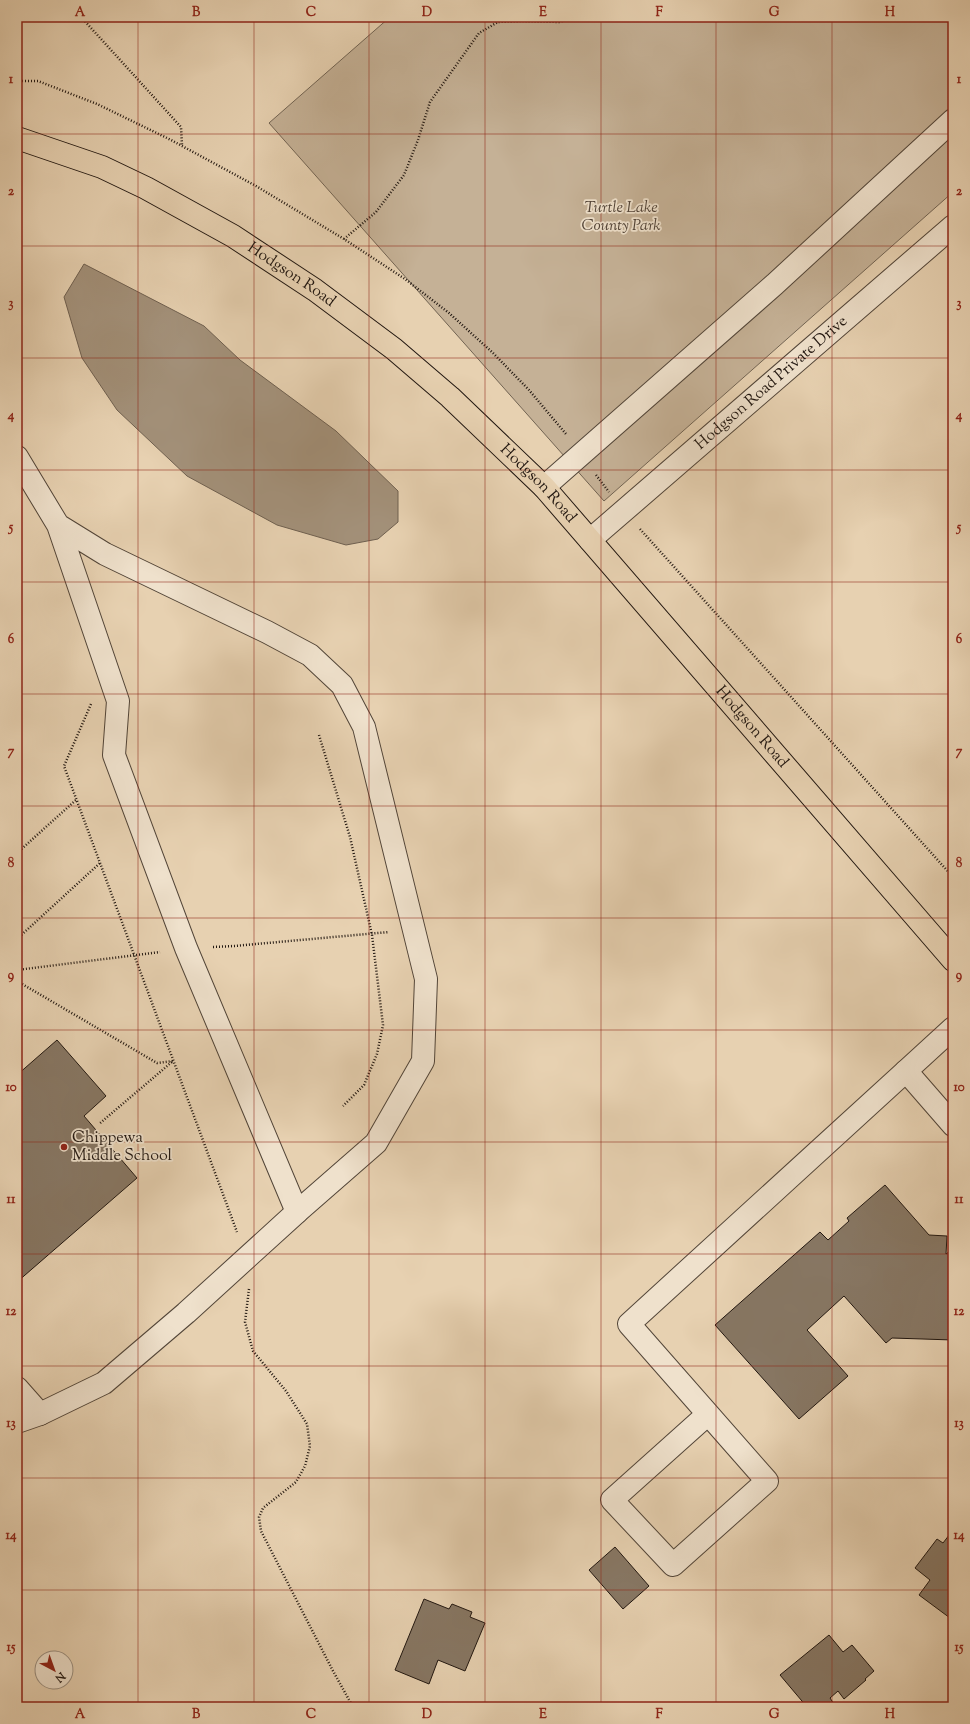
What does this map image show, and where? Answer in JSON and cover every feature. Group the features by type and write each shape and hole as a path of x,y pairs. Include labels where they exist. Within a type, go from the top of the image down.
{"main road":[{"name":"Hodgson Road","path":"17,138 102,167 146,188 232,236 309,286 394,349 450,397 544,487 950,950"}],"street":[{"path":"544,487 775,284 953,120"},
{"name":"Hodgson Road Private Drive","path":"590,540 953,226"},
{"path":"19,468 58,525 118,701 114,755 186,948 297,1212"},
{"path":"17,1422 40,1414 104,1383 246,1259 376,1143 423,1061 426,979 364,727 342,686 310,655 267,632 105,554 58,525"},
{"path":"708,1414 612,1500 673,1565 767,1481 629,1324 953,1028"},
{"path":"906,1071 953,1125"},
{"path":"17,1388 40,1414"}],"path":[{"path":"81,17 181,127 182,146"},
{"path":"344,239 376,212 404,175 418,140 430,102 479,33 498,22 521,20 559,22 575,17"},
{"path":"22,81 38,81 97,104 182,146 256,186 344,239 405,279 449,313 509,369 568,436"},
{"path":"592,470 613,498"},
{"path":"635,523 953,877"},
{"path":"92,701 64,766 246,1259 250,1281 245,1322 253,1351 286,1391 307,1424 310,1446 306,1466 296,1482 263,1508 259,1517 261,1531 353,1707"},
{"path":"319,735 350,837 372,935 383,1025 376,1054 364,1085 343,1106"},
{"path":"17,853 76,800"},
{"path":"17,939 100,863"},
{"path":"17,981 158,1063 174,1061"},
{"path":"99,1124 174,1061"}],"green space":[{"name":"Turtle Lake County Park","path":"390,17 953,17 953,192 604,501 269,123"}],"shaded area":[{"path":"84,264 204,326 240,360 336,431 398,491 398,522 378,539 346,545 277,525 187,476 117,410 82,358 64,297"}],"building":[{"name":"Chippewa Middle School","path":"57,1040 106,1096 84,1116 137,1178 17,1282 17,1075"},
{"path":"885,1185 929,1235 947,1236 946,1254 953,1249 953,1340 892,1338 886,1343 844,1296 807,1330 848,1376 799,1419 715,1325 820,1232 828,1240 849,1221 847,1218"},
{"path":"953,1530 953,1615 950,1618 919,1595 930,1580 915,1568 937,1539 943,1543"},
{"path":"615,1547 649,1586 623,1609 589,1570"},
{"path":"424,1599 449,1609 452,1604 472,1612 470,1617 485,1623 465,1671 438,1660 429,1684 395,1670"},
{"path":"829,1635 843,1652 852,1645 874,1671 844,1699 838,1691 830,1698 834,1704 830,1707 807,1707 780,1675"}],"place":[{"name":"Chippewa Middle School","path":"64,1147"}]}
